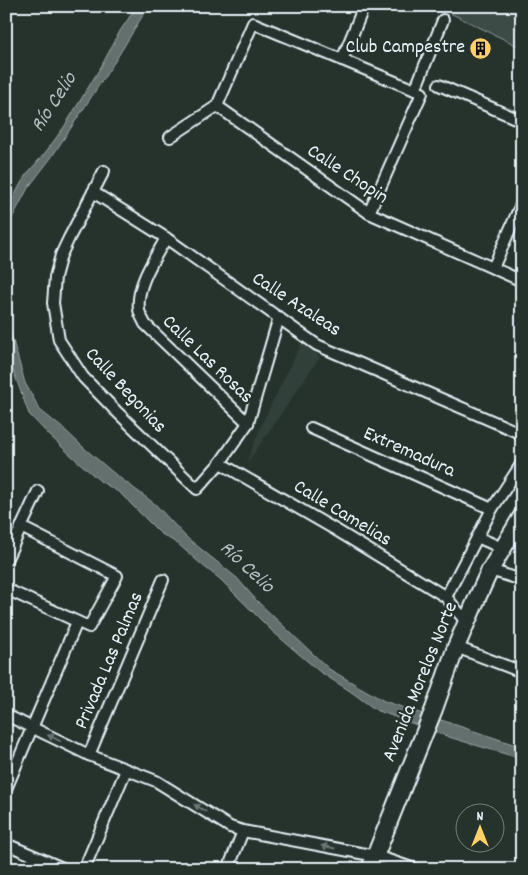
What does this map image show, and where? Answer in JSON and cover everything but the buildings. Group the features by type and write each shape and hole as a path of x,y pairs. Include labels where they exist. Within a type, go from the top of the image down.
{"main road":[{"name":"Avenida Morelos Norte","path":"373,862 434,709 456,648 490,570 522,516"}],"street":[{"path":"6,10 7,6"},
{"path":"342,60 364,6"},
{"path":"369,213 419,91 443,20"},
{"path":"170,137 217,106 253,23 419,91"},
{"path":"440,85 522,120"},
{"name":"Calle Chopin","path":"217,106 369,213 522,281"},
{"name":"Calle Begonias","path":"104,171 61,255 55,277 53,303 59,340 83,377 196,489 220,463"},
{"name":"Calle Azaleas","path":"93,192 166,238 317,345 522,434"},
{"path":"493,268 522,202"},
{"name":"Calle Las Rosas","path":"166,238 142,284 139,310 145,324 248,423"},
{"path":"220,463 248,423 279,317"},
{"name":"Extremadura","path":"311,428 492,509"},
{"name":"Calle Camelias","path":"220,463 336,530 446,597 467,623"},
{"name":"Avenida Morelos Norte","path":"446,597 492,509 522,463"},
{"path":"6,560 38,491"},
{"path":"6,589 89,628 117,576 21,527"},
{"path":"477,537 502,548"},
{"path":"490,570 522,580"},
{"name":"Privada Las Palmas","path":"89,755 163,580"},
{"path":"6,788 77,622"},
{"path":"456,648 522,672"},
{"path":"6,715 89,755 156,781 230,827 243,832 373,862 415,869"},
{"path":"84,869 126,770"},
{"path":"228,869 243,832"},
{"path":"6,844 65,869"}],"shaded area":[{"path":"137,6 147,6 117,58 51,158 28,188 10,222 6,234 6,211 25,176 64,127 102,65 120,31"},
{"path":"451,6 522,6 522,48 448,12"},
{"path":"6,316 25,383 40,410 116,475 155,504 186,537 237,578 256,600 329,669 384,701 522,747 522,759 452,738 376,710 320,672 272,631 220,579 178,544 160,533 120,493 100,481 48,434 29,414 6,351"},
{"path":"302,342 320,357 246,465 261,425"}],"place":[{"name":"Club Campestre","path":"481,48"}],"water label":[{"name":"Río Celio","path":"55,103"},
{"name":"Río Celio","path":"246,568"}]}
